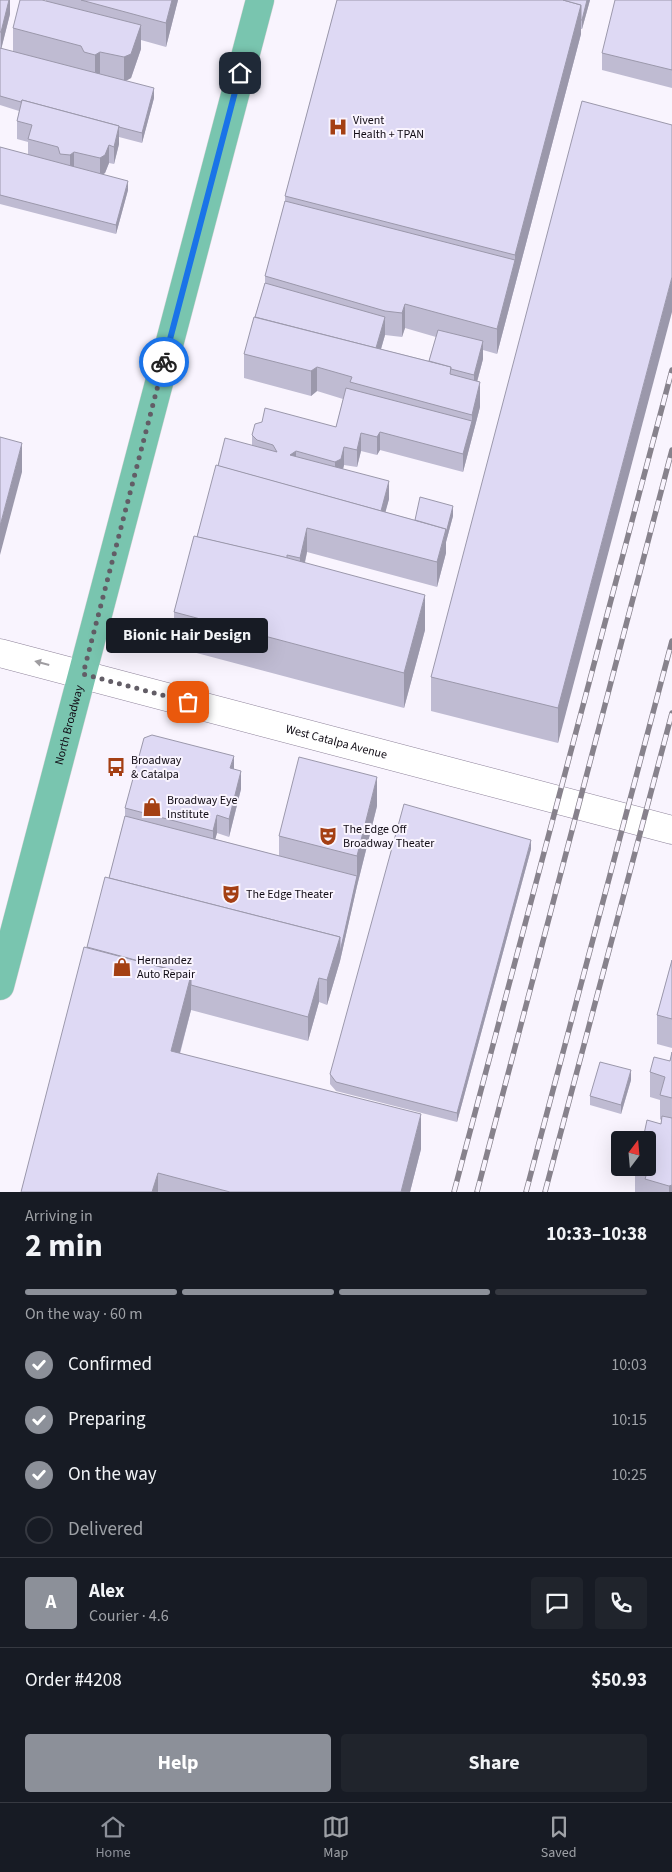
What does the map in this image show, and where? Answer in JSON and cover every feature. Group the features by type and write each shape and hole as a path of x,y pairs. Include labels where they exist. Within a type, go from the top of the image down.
{"main road":[{"name":"North Broadway","path":"0,986 260,0"}],"street":[{"name":"West Catalpa Avenue","path":"0,652 672,830"}],"building":[{"path":"0,0 9,0 1,32 0,32"},
{"path":"20,0 42,0 141,25 131,54 124,57 100,52 95,55 84,52 81,46 13,28"},
{"path":"81,0 172,0 166,23"},
{"path":"337,0 563,0 581,5 515,255 285,196"},
{"path":"563,0 587,0 582,20 581,5"},
{"path":"615,0 672,0 672,70 602,53"},
{"path":"0,48 154,88 142,133 22,100 21,102 0,96"},
{"path":"22,100 119,126 114,147 109,145 105,155 100,158 74,152 70,155 60,154 58,147 28,139 32,125 17,121"},
{"path":"582,101 672,125 672,277 558,708 431,677"},
{"path":"0,147 128,181 116,225 0,195"},
{"path":"285,201 515,260 497,329 405,304 402,313 385,311 265,276"},
{"path":"265,283 385,317 376,348 255,317"},
{"path":"254,317 451,367 450,374 480,382 472,415 350,382 352,377 317,367 311,371 244,354"},
{"path":"438,330 483,341 474,375 429,361"},
{"path":"346,388 472,421 463,454 380,432 377,437 361,433 357,450 344,447 341,459 335,462 296,451 290,455 389,481 381,511 218,466 225,438 277,452 273,445 257,440 252,435 255,424 262,422 265,408 336,427"},
{"path":"0,437 22,443 0,526"},
{"path":"216,465 446,529 437,562 307,528 300,558 287,555 287,558 197,537"},
{"path":"420,497 453,506 446,533 446,529 415,520"},
{"path":"194,536 284,557 425,595 404,673 174,612"},
{"path":"152,735 234,756 230,768 241,771 229,819 217,815 213,831 125,808 144,738"},
{"path":"299,757 377,777 357,856 279,836"},
{"path":"404,804 531,840 457,1113 336,1082 330,1074"},
{"name":"The Edge Theater","path":"125,816 357,876 340,952 340,937 109,878"},
{"path":"105,877 340,937 327,980 319,978 308,1017 191,985 191,975 87,947"},
{"path":"84,947 191,975 171,1051 421,1114 401,1192 230,1192 158,1173 152,1192 21,1192"},
{"path":"672,960 672,1019 657,1015"},
{"path":"672,1052 672,1098 660,1095 665,1077 650,1072 654,1057 670,1061"},
{"path":"600,1062 631,1070 621,1105 590,1096"},
{"path":"662,1116 672,1118 672,1185 669,1186 645,1179 646,1176 656,1176 656,1131 645,1131 647,1120 661,1124"}],"railway":[{"path":"454,1192 672,370"},
{"path":"477,1192 672,450"},
{"path":"526,1192 672,641"},
{"path":"545,1192 672,713"}],"way so far":[{"path":"164,362 83,674 188,702"}],"place":[{"name":"Vivent Health + TPAN","path":"338,127"},
{"name":"Bionic Hair Design","path":"188,702"},
{"name":"Broadway & Catalpa","path":"116,767"},
{"name":"Broadway Eye Institute","path":"152,807"},
{"name":"The Edge Off Broadway Theater","path":"328,836"},
{"name":"The Edge Theater","path":"231,894"},
{"name":"Hernandez Auto Repair","path":"122,967"}],"route":[{"path":"164,362 240,73"}]}
